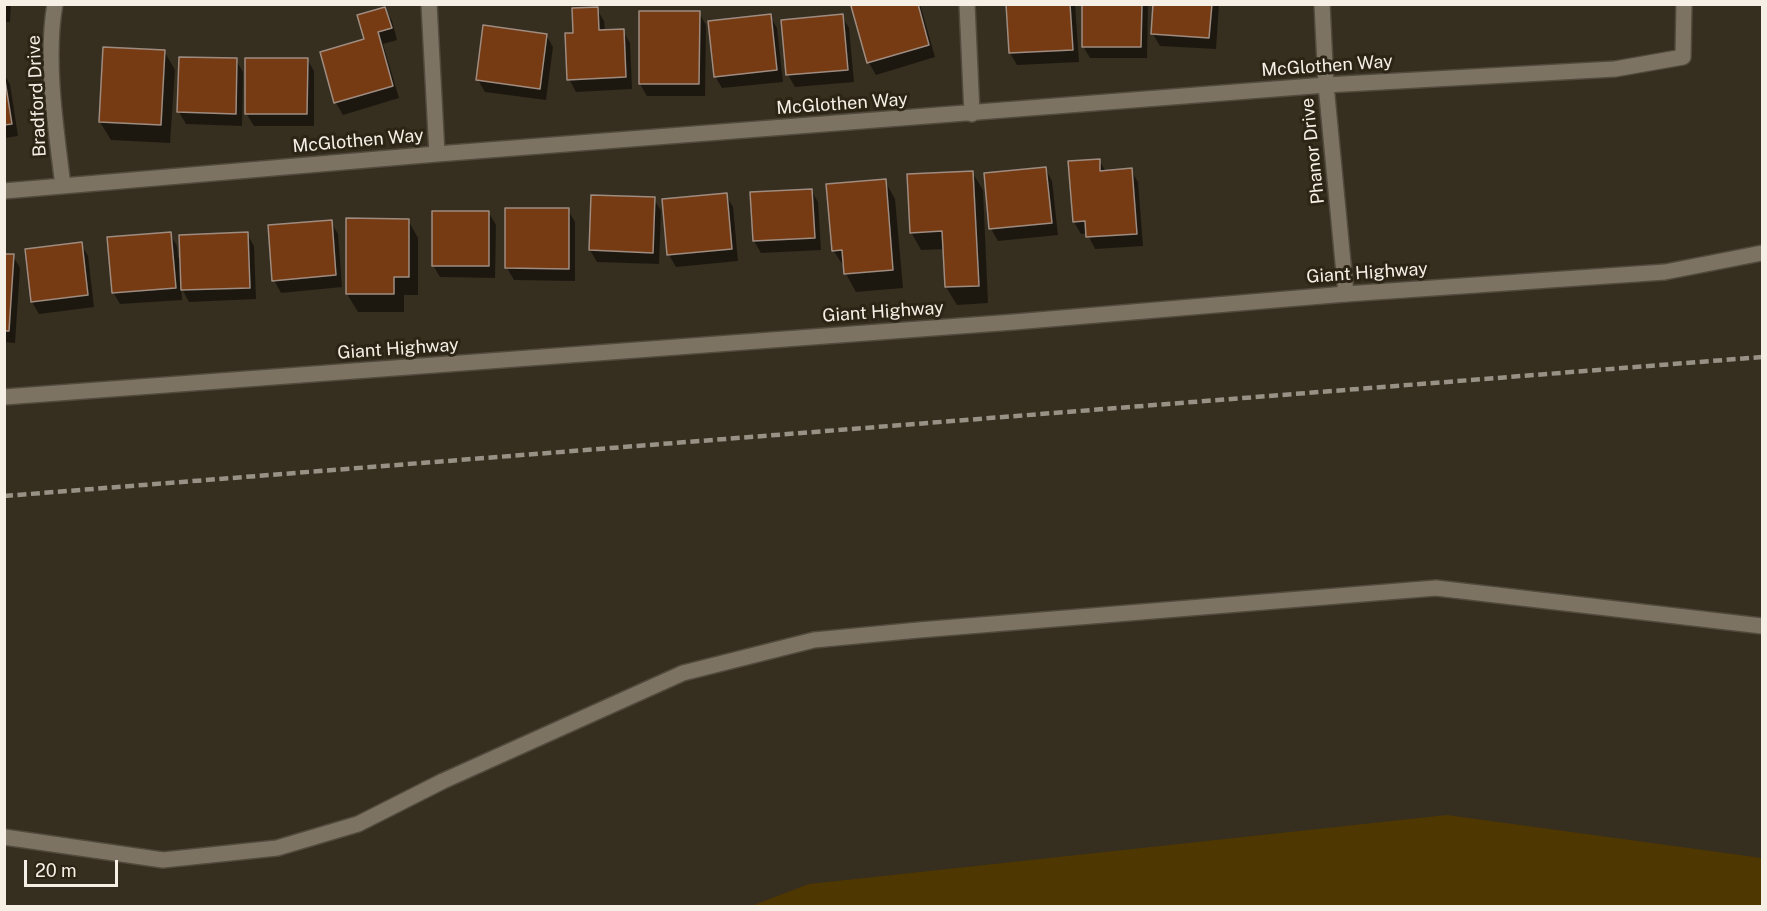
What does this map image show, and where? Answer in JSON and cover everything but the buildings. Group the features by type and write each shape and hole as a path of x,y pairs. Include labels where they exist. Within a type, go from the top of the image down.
{"street":[{"name":"Bradford Drive","path":"55,4 52,20 53,102 63,186"},
{"path":"429,4 437,154"},
{"path":"967,4 972,114"},
{"name":"Phanor Drive","path":"1322,4 1326,85 1346,294"},
{"name":"McGlothen Way","path":"4,191 437,154 1326,85 1615,69 1683,57 1684,4"},
{"name":"Giant Highway","path":"4,397 1014,322 1346,294 1665,272 1762,253"},
{"path":"4,837 164,860 277,848 358,824 443,781 683,673 814,640 1436,588 1762,626"}],"shaded area":[{"path":"1447,815 1762,858 1762,906 751,906 809,884"}],"railway":[{"path":"4,496 1762,357"}]}
